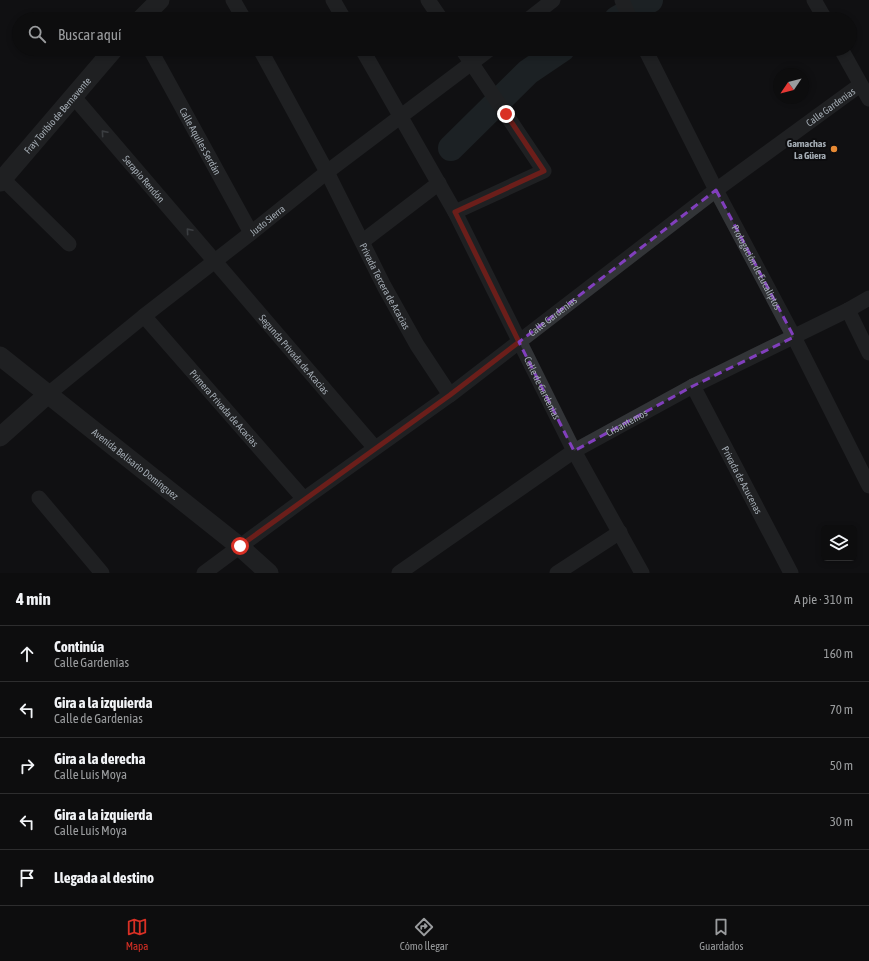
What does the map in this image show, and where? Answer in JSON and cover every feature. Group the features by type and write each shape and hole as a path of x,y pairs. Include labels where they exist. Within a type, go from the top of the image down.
{"street":[{"path":"148,12 160,0"},
{"path":"233,0 240,12"},
{"path":"333,0 340,12"},
{"path":"428,0 436,12"},
{"path":"538,12 553,0"},
{"path":"814,0 821,12"},
{"name":"Fray Toribio de Bernavente","path":"1,180 108,56"},
{"name":"Calle Aquiles Serdán","path":"154,56 251,233"},
{"name":"Privada Tercera de Acacias","path":"264,56 327,172 384,286 417,345 450,395"},
{"name":"Calle de Gardenias","path":"366,56 455,212 574,451 642,573"},
{"path":"455,212 544,171 467,56"},
{"name":"Justo Sierra","path":"47,394 327,172 481,56"},
{"name":"Prologación de Eucaliptos","path":"649,56 716,190 794,337 869,486"},
{"path":"845,56 869,99"},
{"name":"Calle Gardenias","path":"204,573 304,499 450,395 716,190 860,85"},
{"name":"Serapio Rendón","path":"73,96 214,261"},
{"path":"1,180 69,244"},
{"path":"362,241 439,183"},
{"name":"Segunda Privada de Acacias","path":"214,261 375,448"},
{"name":"Crisantemos","path":"399,573 574,451 693,386 848,310 869,298"},
{"path":"848,310 869,353"},
{"name":"Primera Privada de Acacias","path":"144,316 304,499"},
{"name":"Avenida Belisario Domínguez","path":"0,356 240,546 269,573"},
{"name":"Privada de Azucenas","path":"693,386 791,573"},
{"path":"0,437 47,394"},
{"path":"39,498 102,573"},
{"path":"557,573 620,532"}],"highlighted area":[{"path":"716,190 794,337 693,386 574,451 519,342"}],"waterway":[{"path":"629,12 650,0"},
{"path":"451,148 528,72 552,56"}],"place":[{"name":"Garnachas La Güera","path":"834,149"}],"route":[{"path":"240,546 450,395 519,342 455,212 544,171 506,114"}]}
